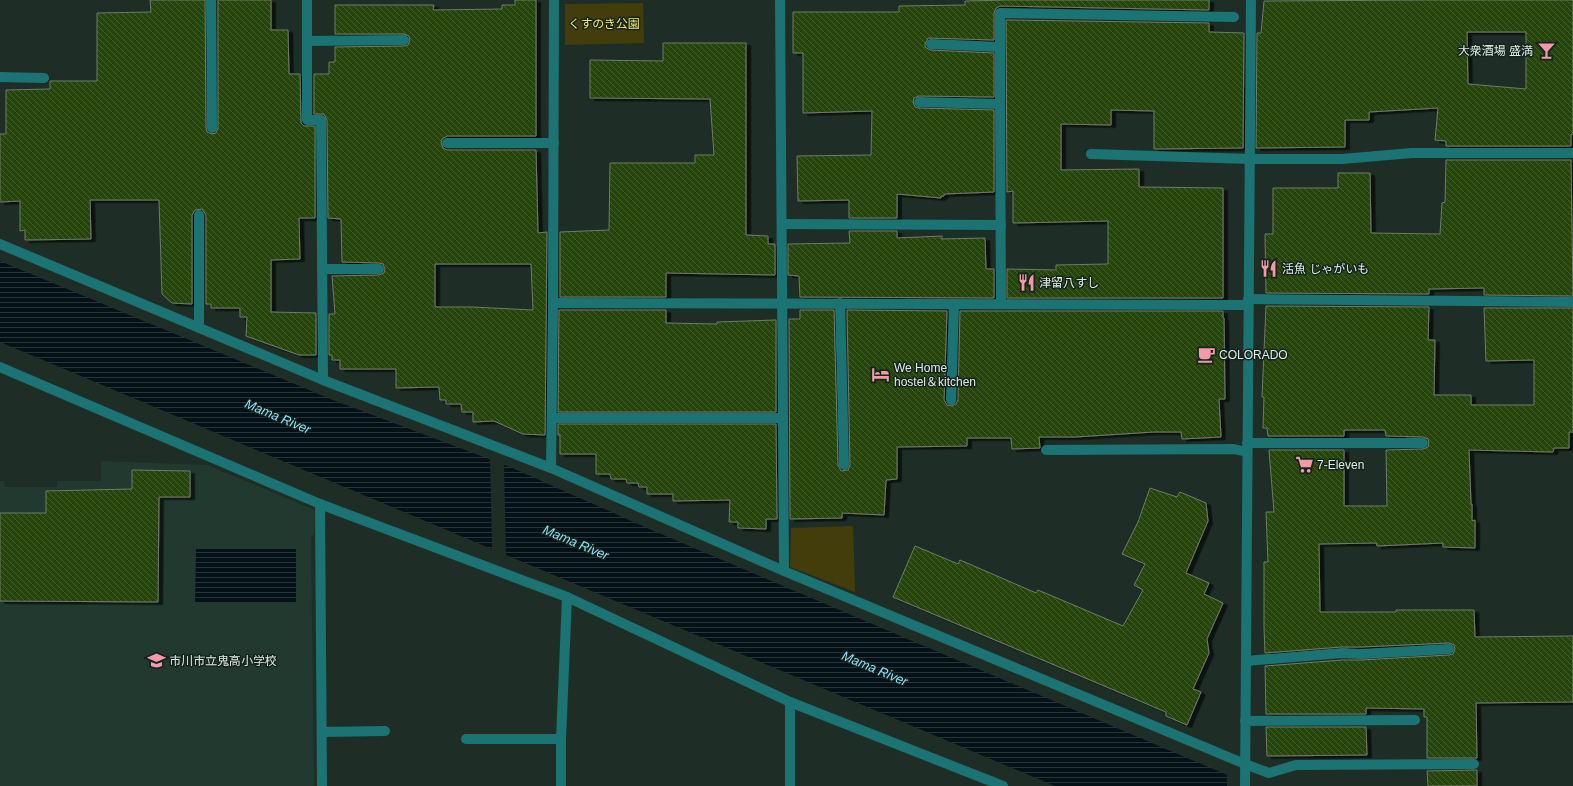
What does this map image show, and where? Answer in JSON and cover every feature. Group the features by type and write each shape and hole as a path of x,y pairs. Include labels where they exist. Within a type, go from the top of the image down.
{"street":[{"path":"210,0 212,128"},
{"path":"307,0 307,120 321,120 323,380"},
{"path":"550,468 553,303 554,0"},
{"path":"780,0 784,571"},
{"path":"1245,786 1251,0"},
{"path":"1001,304 1000,13 1234,17"},
{"path":"307,41 404,40"},
{"path":"931,44 1000,47"},
{"path":"0,77 44,78"},
{"path":"919,102 1000,104"},
{"path":"447,143 554,143"},
{"path":"1091,154 1250,159 1342,159 1412,153 1573,153"},
{"path":"199,215 199,328"},
{"path":"782,224 1001,225"},
{"path":"0,244 323,380 550,468 784,571 1245,767 1269,773 1296,765 1474,764"},
{"path":"322,269 379,269"},
{"path":"553,303 1001,304 1573,302"},
{"path":"840,303 844,465"},
{"path":"951,400 954,304"},
{"path":"0,367 320,504 567,598 790,702 1003,786"},
{"path":"552,418 783,418"},
{"path":"1046,450 1234,449 1423,443"},
{"path":"320,504 322,786"},
{"path":"561,786 561,739 567,598"},
{"path":"1246,661 1342,653 1449,649"},
{"path":"790,702 790,786"},
{"path":"1245,721 1415,720"},
{"path":"322,732 385,731"},
{"path":"466,739 561,739"}],"shaded area":[{"name":"市川市立鬼高小学校","path":"101,461 207,465 315,510 314,534 311,537 314,786 0,786 0,481 4,481 5,487 57,487 57,481 101,481"}],"green space":[{"name":"くすのき公園","path":"643,3 644,43 565,45 565,4"},
{"path":"853,526 855,592 790,567 791,528"}],"water":[{"name":"Mama River","path":"0,261 333,400 510,467 654,531 1253,786 1055,786 0,342"},
{"path":"196,549 296,549 296,603 195,603"}],"pier":[{"path":"490,457 504,463 506,558 492,552"},
{"path":"1227,773 1254,784 1255,786 1227,786"}],"building":[{"path":"150,0 205,0 206,128 207,132 212,134 216,133 218,128 218,0 271,0 271,30 288,30 289,74 300,74 301,123 304,126 315,126 315,218 299,218 300,259 271,260 271,312 316,313 316,355 299,355 246,336 247,317 240,317 240,308 211,308 211,304 206,304 206,215 202,209 195,210 192,215 192,304 172,303 162,294 159,200 90,200 91,239 25,240 25,230 20,231 20,201 0,202 0,134 6,134 6,90 50,89 50,81 97,81 97,13 151,12"},
{"path":"515,0 536,0 536,136 447,136 442,139 441,143 443,148 447,150 536,150 538,233 547,232 545,435 523,434 494,421 473,422 473,412 462,412 461,404 446,404 446,400 440,400 439,387 396,388 396,369 340,369 340,360 332,360 332,355 329,355 329,314 335,314 332,276 379,275 384,273 385,269 383,264 379,263 342,262 341,219 328,218 327,120 324,114 314,114 314,74 329,74 329,62 335,62 335,47 404,46 408,45 410,40 409,36 404,34 335,34 335,5 434,5 433,10 502,9 502,5 515,5","holes":["435,264 531,264 533,310 435,307"]},
{"path":"1209,0 1209,10 1000,6 996,8 994,13 994,40 928,38 925,47 930,50 994,53 994,97 919,96 914,98 913,102 915,107 919,108 994,110 994,192 944,194 941,198 897,194 897,218 849,218 849,200 798,201 797,156 871,155 872,111 803,113 803,53 793,53 793,12 899,12 899,6 965,5 965,1"},
{"path":"1573,0 1573,134 1571,134 1571,146 1446,146 1446,141 1435,140 1438,108 1369,112 1369,120 1345,120 1345,147 1256,148 1257,33 1261,33 1264,1","holes":["1467,32 1526,32 1526,89 1468,84"]},
{"path":"1006,20 1209,23 1209,32 1244,33 1243,148 1154,149 1154,111 1111,110 1111,125 1061,124 1061,170 1139,169 1139,187 1223,188 1223,298 1007,298 1007,269 1056,270 1056,265 1108,264 1108,221 1013,223 1013,191 1007,192"},
{"path":"663,43 746,43 746,235 768,236 768,244 775,244 775,275 666,273 666,297 560,297 560,232 609,230 610,163 695,163 695,155 714,155 710,99 590,98 590,60 663,61"},
{"path":"1446,160 1571,160 1573,296 1484,295 1484,288 1429,289 1429,294 1266,293 1265,234 1273,234 1273,188 1338,188 1338,173 1370,173 1371,233 1440,234 1442,203 1445,202"},
{"path":"849,231 897,231 897,238 942,236 942,239 985,238 986,269 994,269 994,298 800,297 799,276 788,275 788,244 850,243"},
{"path":"1266,306 1429,307 1428,340 1435,340 1434,395 1471,395 1471,405 1534,405 1534,360 1486,361 1484,308 1573,308 1573,432 1569,432 1569,448 1554,448 1553,452 1469,450 1472,521 1475,520 1475,548 1443,547 1443,543 1377,546 1376,543 1319,544 1320,612 1474,610 1475,637 1573,636 1573,702 1476,703 1477,758 1427,758 1427,717 1424,717 1424,709 1366,708 1366,714 1266,714 1265,666 1342,660 1449,655 1453,654 1455,649 1454,645 1449,643 1341,647 1265,653 1264,562 1268,562 1266,512 1274,512 1269,450 1344,450 1344,506 1387,506 1386,450 1423,449 1428,447 1429,443 1428,439 1423,437 1386,436 1385,430 1344,430 1344,436 1268,436 1267,428 1263,428 1264,397 1262,397"},
{"path":"559,310 666,310 666,323 717,324 717,322 776,320 776,412 558,412"},
{"path":"800,310 834,310 838,465 841,471 848,470 850,465 847,310 947,311 944,400 947,405 951,406 956,404 958,400 960,311 1223,311 1225,399 1219,399 1221,437 1182,439 1181,432 1154,432 1075,437 1039,437 1040,448 1012,449 1011,438 967,438 967,446 897,447 897,479 886,480 884,515 842,513 842,518 790,519 789,319 800,319"},
{"path":"558,424 776,424 777,519 766,519 766,529 738,528 738,522 729,522 730,500 673,501 673,494 647,494 647,487 639,487 638,483 627,483 626,479 611,479 610,474 596,474 596,454 560,454 560,435 558,435"},
{"path":"132,470 190,471 190,497 159,497 158,602 0,601 0,513 46,513 46,491 132,489"},
{"path":"1150,488 1177,497 1180,492 1206,503 1208,521 1186,573 1209,583 1204,594 1223,603 1207,639 1209,653 1193,689 1201,692 1187,725 1166,716 1166,712 893,597 915,546 958,564 960,560 1036,593 1038,590 1123,626 1143,590 1134,585 1145,564 1122,554 1138,522"},
{"path":"1266,727 1366,727 1367,755 1267,756"},
{"path":"1477,770 1477,786 1428,786 1427,771"}],"place":[{"name":"大衆酒場 盛満","path":"1546,51"},
{"name":"活魚 じゃがいも","path":"1269,269"},
{"name":"津留八すし","path":"1026,283"},
{"name":"COLORADO","path":"1206,355"},
{"name":"We Home hostel＆kitchen","path":"881,375"},
{"name":"7-Eleven","path":"1304,465"},
{"name":"市川市立鬼高小学校","path":"156,661"}]}
